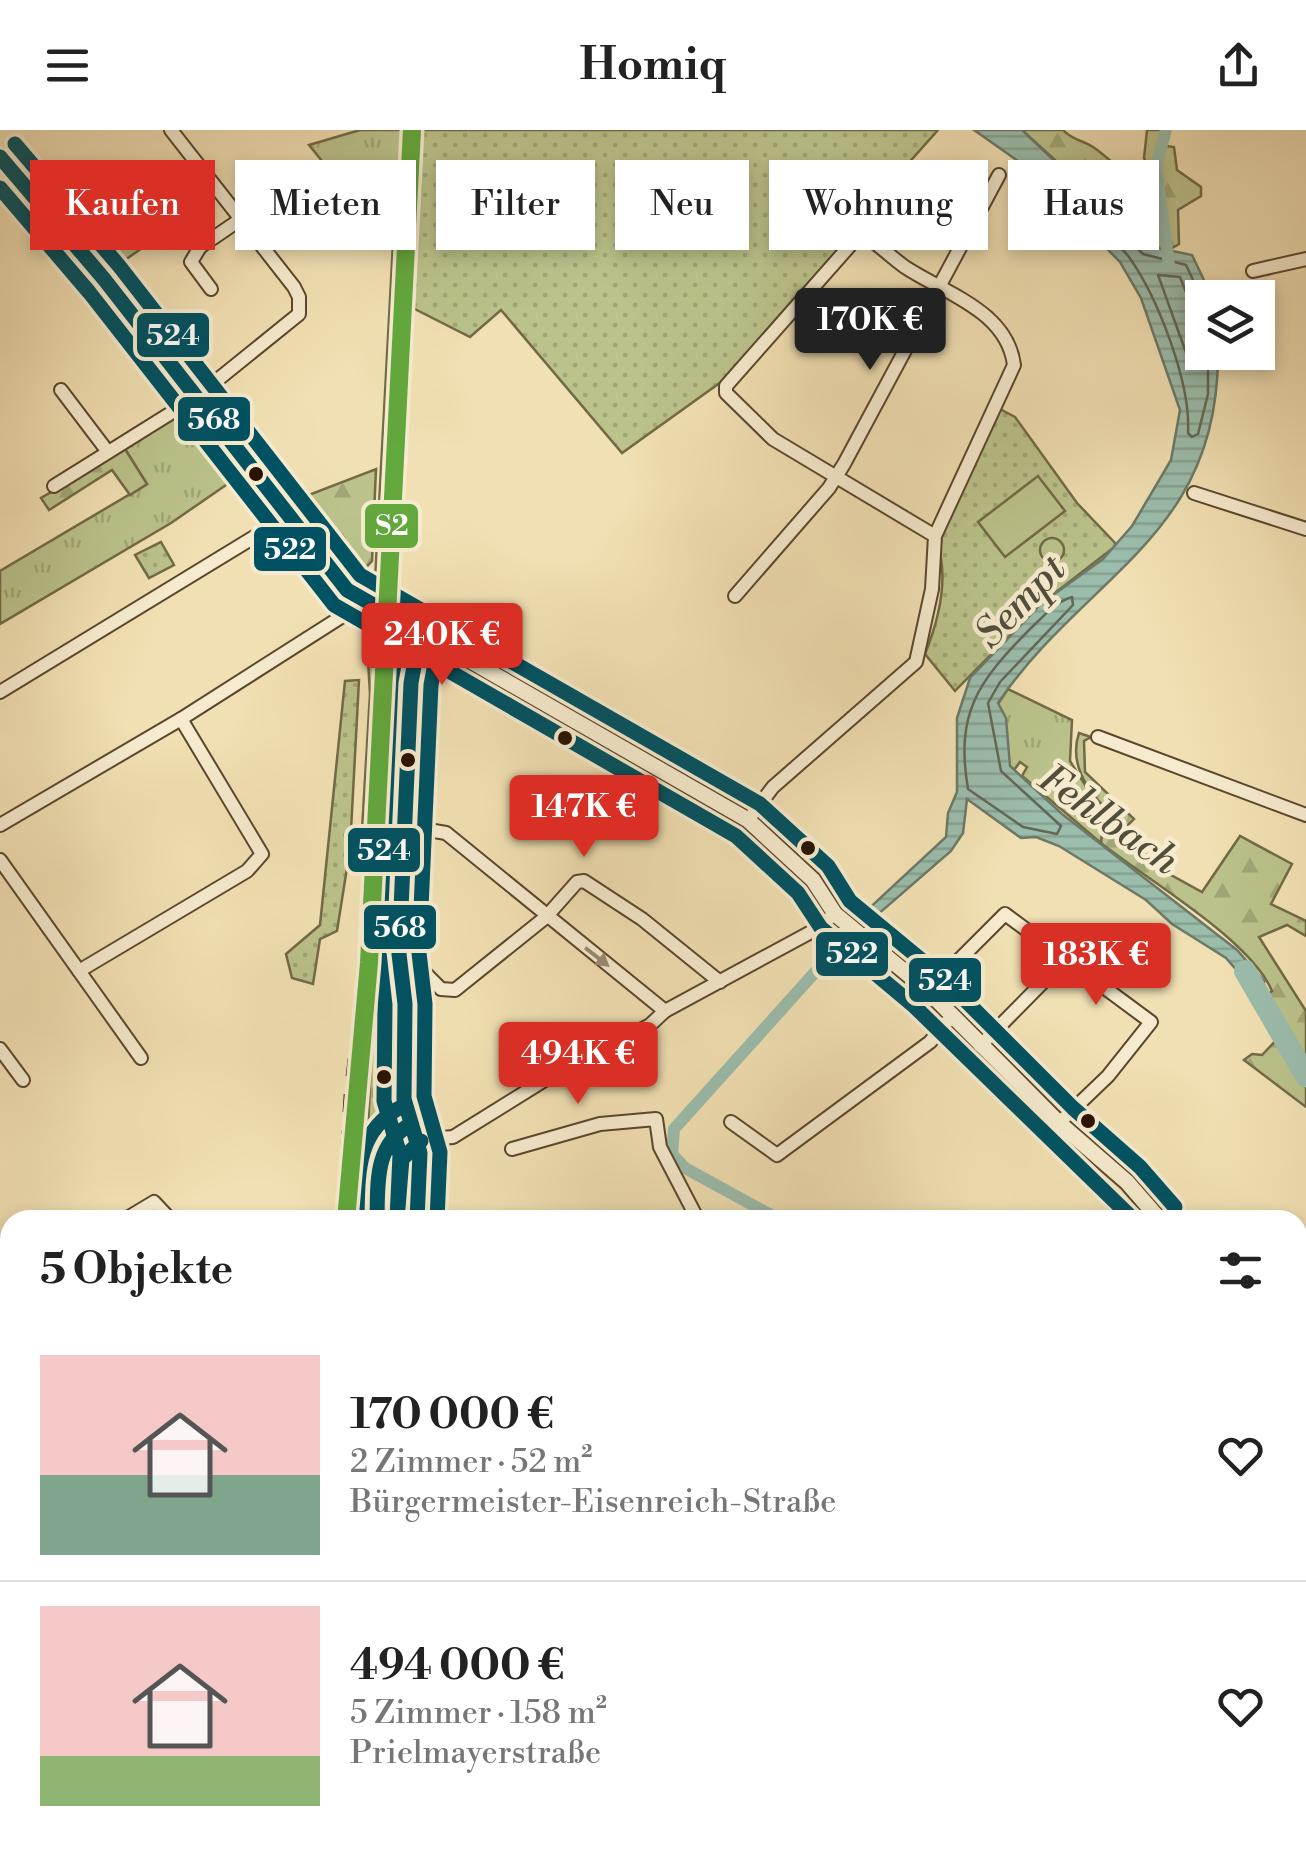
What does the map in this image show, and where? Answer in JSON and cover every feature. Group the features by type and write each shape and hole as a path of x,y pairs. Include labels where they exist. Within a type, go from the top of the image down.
{"street":[{"path":"171,130 194,160"},
{"path":"0,158 104,279 287,517 363,603 453,650 748,820 813,880 842,918 918,988 928,991 1059,1123 1128,1182 1152,1210"},
{"path":"735,596 835,476 999,175"},
{"path":"215,187 235,211"},
{"path":"748,820 773,788 916,662 932,589 935,536 1014,365 1011,344 1004,332 900,264 862,233 726,386 726,393 773,440 935,536"},
{"path":"198,250 191,262 210,289"},
{"path":"54,486 195,398 213,379 299,314 299,297 294,287 266,250"},
{"path":"1253,271 1306,259"},
{"path":"61,390 108,452"},
{"path":"1194,493 1306,529"},
{"path":"0,692 287,517"},
{"path":"0,825 182,719 363,603"},
{"path":"417,1210 418,1140 404,1099 400,969 412,668 420,634"},
{"path":"412,711 430,666 453,650"},
{"path":"79,971 247,871 262,854 182,719"},
{"path":"1098,737 1306,815"},
{"path":"405,826 446,833 665,1011"},
{"path":"0,860 142,1058"},
{"path":"400,969 422,969 441,988 455,990 546,917 577,882 584,881 642,919 720,982"},
{"path":"928,991 1005,914 1151,1022 1108,1076 1059,1123"},
{"path":"418,1140 462,1132 556,1073 650,1025 665,1011 842,918"},
{"path":"980,1046 1064,961 1083,932"},
{"path":"731,1122 778,1155 930,1042 952,1016"},
{"path":"0,1048 23,1080"},
{"path":"512,1149 600,1124 656,1120 660,1147 693,1210"},
{"path":"141,1210 154,1202 162,1210"}],"green space":[{"path":"360,130 405,130 404,160 321,160 309,145"},
{"path":"419,130 938,130 911,160 769,160 769,250 838,250 721,382 622,453 501,310 470,337 409,306 412,250 416,250"},
{"path":"1022,130 1063,130 1109,160 1055,160"},
{"path":"1147,130 1163,130 1159,145 1174,147 1177,170 1201,187 1201,196 1178,210 1179,244 1167,251 1159,249 1159,160 1144,158"},
{"path":"101,250 139,250 115,267"},
{"path":"393,250 399,250 382,599 374,592"},
{"path":"190,407 242,474 171,523 0,624 0,571 147,484 125,449"},
{"path":"996,407 1015,417 1077,503 1117,545 1042,603 955,691 925,654 941,597 942,568 936,540"},
{"path":"125,449 147,484 130,495 112,470 49,510 41,498"},
{"path":"376,469 372,561 358,576 350,574 293,501"},
{"path":"1038,476 1065,511 1005,557 978,522"},
{"path":"1052,538 1064,550 1052,562 1040,550"},
{"path":"161,542 174,565 149,578 135,555"},
{"path":"373,621 381,625 367,848 361,847 370,694 366,627"},
{"path":"390,631 404,639 407,648 399,707 384,1118 374,1118 364,1210"},
{"path":"359,680 350,849 337,931 320,939 313,984 292,978 286,954 320,925 345,681"},
{"path":"1008,689 1072,720 1070,761 1104,815 1101,843 1022,776 1027,767 1020,762 1014,770 1010,766 998,704"},
{"path":"1079,733 1091,737 1084,741 1085,772 1134,819 1125,828 1095,797 1081,773 1076,747"},
{"path":"1104,815 1162,870 1202,892 1240,836 1292,864 1271,904 1306,921 1306,936 1287,925 1259,937 1306,1011 1306,1107 1244,1060 1252,1054 1262,1055 1281,1035 1260,1000 1272,991 1260,971 1196,911 1101,843"}],"water":[{"path":"974,130 1022,130 1054,160 1017,160"},
{"path":"1159,248 1192,255 1204,280 1185,280 1185,370 1216,370 1212,416 1196,468 1172,511 1141,549 1032,659 998,703 1006,718 1010,766 1062,814 1237,950 1264,981 1264,996 1258,995 1226,958 1172,924 1146,900 1059,846 1036,837 1021,838 967,799 963,833 951,851 869,922 846,952 834,941 946,837 948,813 957,792 957,718 970,678 1042,603 1103,559 1132,526 1171,460 1180,410 1141,298 1108,250"}],"waterway":[{"name":"Sempt","path":"1166,130 1156,167 1169,265"},
{"name":"Sempt","path":"762,1210 685,1168 672,1154 674,1129 826,960"},
{"name":"Fehlbach","path":"1245,971 1306,1076"}],"railway":[{"path":"339,1210 346,1090 376,838"}],"transit line":[{"name":"S2","path":"347,1210 369,963 412,130"},
{"name":"524","path":"15,144 120,267 360,575 760,804 828,866 850,901 942,977 1073,1108 1140,1167 1175,1207"},
{"name":"568","path":"0,157 104,279 347,590 453,650"},
{"name":"522","path":"0,188 89,292 334,605 736,836 798,893 821,928 914,1006 1124,1210"},
{"name":"524","path":"397,1210 400,1155 384,1101 385,1005 379,953 391,682 400,629"},
{"name":"568","path":"417,1210 420,1153 404,1099 405,1004 399,954 411,683 420,633"},
{"name":"522","path":"437,1210 440,1152 424,1096 425,1004 419,953 431,685 440,637"},
{"name":"524","path":"357,1210 362,1155 375,1128 401,1107"},
{"name":"568","path":"377,1210 378,1178 384,1154 411,1124"},
{"name":"522","path":"398,1210 402,1159 421,1141"}]}
